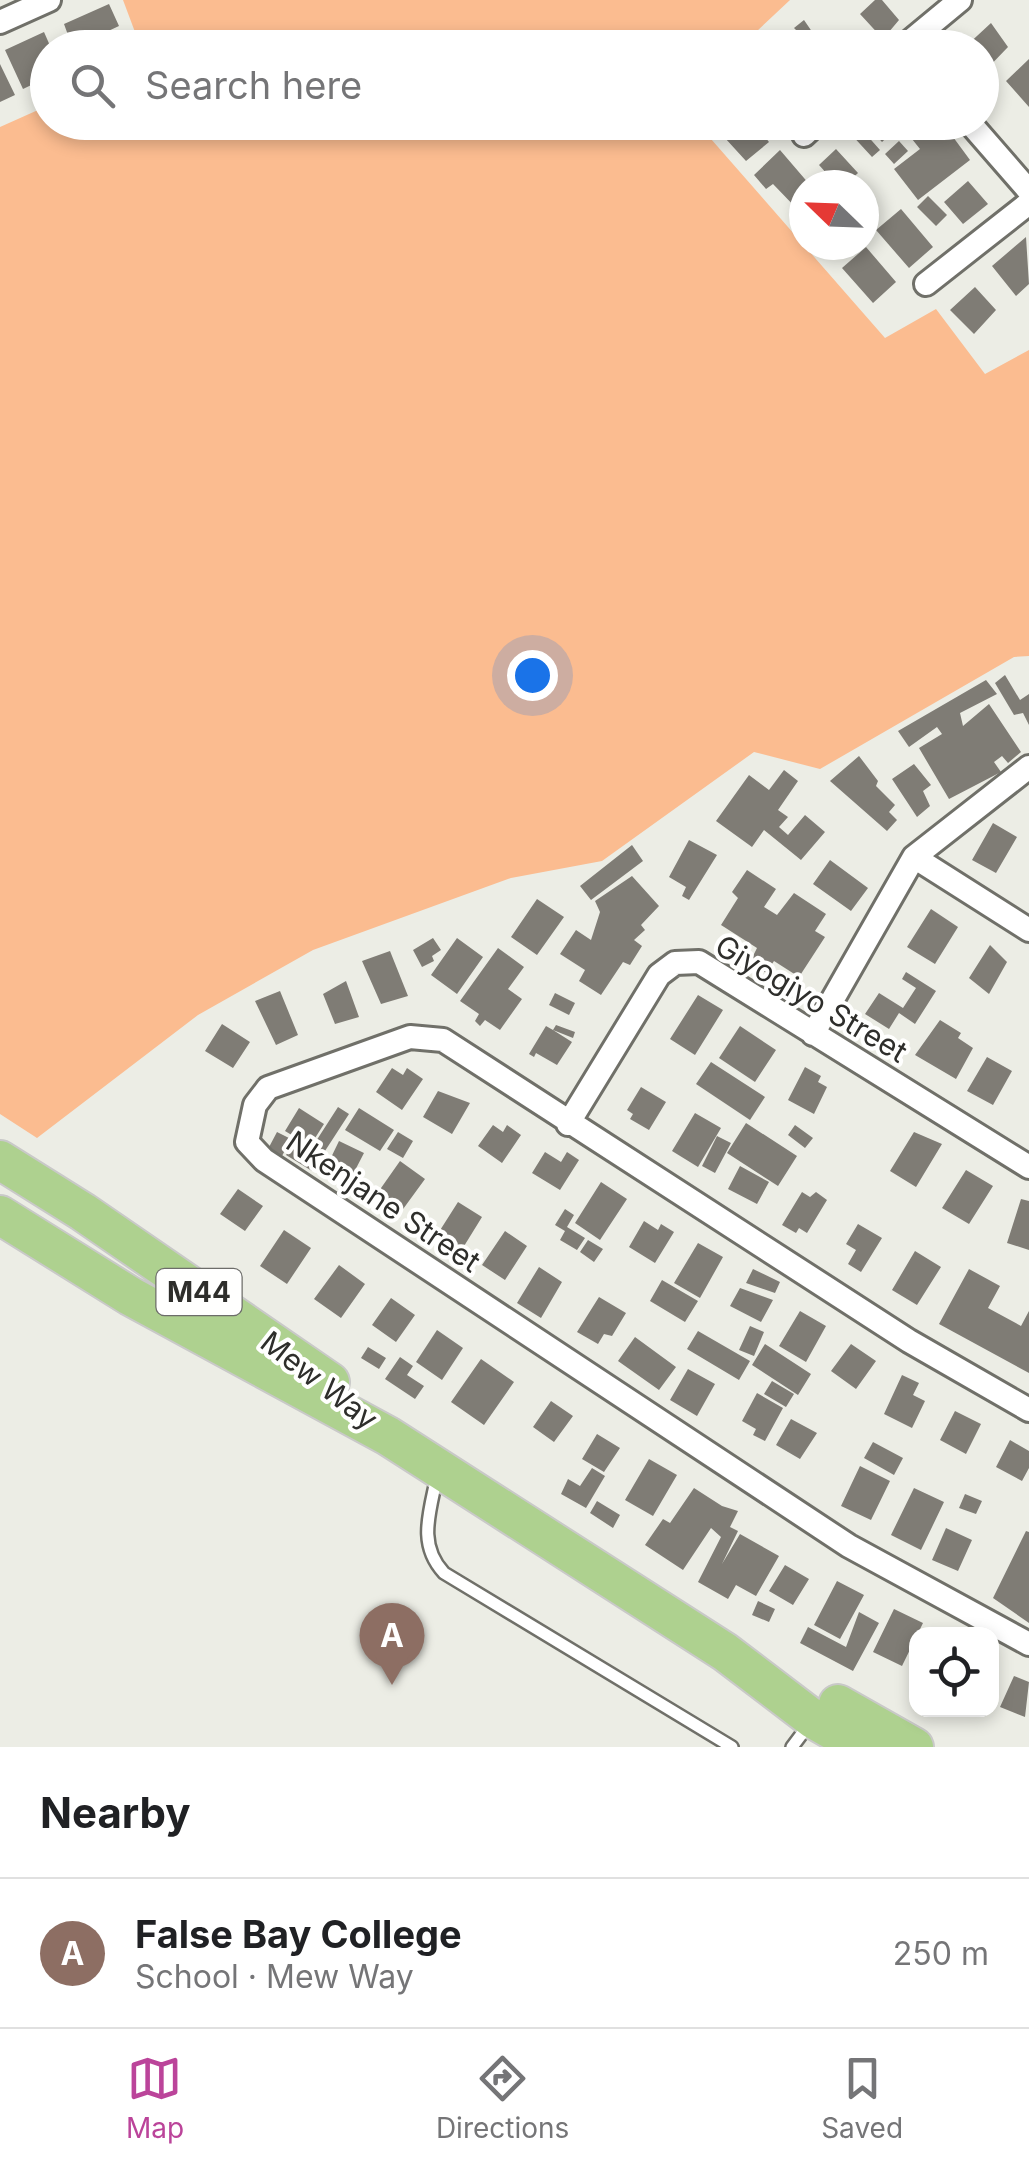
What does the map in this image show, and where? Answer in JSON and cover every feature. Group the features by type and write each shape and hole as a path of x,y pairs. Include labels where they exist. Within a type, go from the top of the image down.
{"main road":[{"name":"Mew Way","path":"0,1160 133,1246 332,1384 388,1436"},
{"path":"0,1185 79,1234 102,1243 133,1246"},
{"name":"Mew Way","path":"0,1215 130,1296 388,1436 766,1679 831,1700 914,1747"},
{"name":"Mew Way","path":"766,1679 802,1733 862,1747"}],"street":[{"path":"0,22 49,0"},
{"path":"924,30 960,0"},
{"path":"985,140 1029,191"},
{"path":"926,284 1029,203"},
{"path":"813,1034 914,857 1029,768"},
{"path":"914,857 1029,930"},
{"name":"Giyogiyo Street","path":"568,1124 659,975 675,963 698,962 1029,1167"},
{"name":"Nkenjane Street","path":"1029,1410 909,1341 443,1040 410,1036 268,1088 254,1105 247,1142 264,1160 849,1546 1029,1644"}],"lane":[{"path":"438,1468 426,1540 431,1559 444,1573 732,1747"}],"shaded area":[{"path":"123,0 790,0 758,30 134,30"},
{"path":"30,114 30,140 712,140 789,228 789,260 817,260 885,338 936,309 985,374 1029,350 1029,656 1014,657 820,769 754,752 602,861 511,878 313,950 198,1015 37,1138 0,1114 0,127"}],"building":[{"path":"875,0 882,0 899,20 891,30 875,30 860,14"},
{"path":"109,4 119,26 110,30 66,30 64,24"},
{"path":"804,20 811,30 796,30"},
{"path":"999,34 1008,47 999,56"},
{"path":"30,38 30,86 23,89 5,50"},
{"path":"1029,59 1029,107 1006,81"},
{"path":"0,64 15,95 0,102"},
{"path":"727,140 767,140 769,142 746,161"},
{"path":"856,140 871,140 880,150 872,157"},
{"path":"913,140 955,140 970,160 918,200 894,169 920,149"},
{"path":"899,141 908,151 894,164 885,154"},
{"path":"836,149 855,170 824,170 819,165"},
{"path":"780,150 797,170 789,170 789,201 773,184 766,189 754,175"},
{"path":"968,181 988,204 963,224 944,202"},
{"path":"928,196 947,215 936,226 917,207"},
{"path":"901,209 933,247 909,268 879,233 879,227"},
{"path":"1026,237 1029,284 1016,296 992,266"},
{"path":"851,260 877,260 896,282 873,303 842,268"},
{"path":"975,287 996,310 974,334 950,310"},
{"path":"1005,675 1020,700 1029,694 1029,725 1023,713 1014,715 995,683"},
{"path":"986,680 997,694 960,713 963,726 989,704 1021,752 1008,763 1002,756 994,762 1001,772 949,799 919,748 942,734 937,727 909,747 898,731"},
{"path":"859,756 878,781 876,786 895,805 889,812 897,820 887,831 830,781"},
{"path":"914,764 931,785 923,791 930,806 917,817 892,779"},
{"path":"784,770 798,781 778,810 788,817 779,827 788,835 805,815 825,832 801,860 764,830 752,847 716,821 749,775 769,790"},
{"path":"993,823 1017,837 996,873 972,860"},
{"path":"689,840 717,855 689,900 682,896 686,887 669,877"},
{"path":"632,845 643,861 591,900 580,886"},
{"path":"830,860 868,888 851,911 813,884"},
{"path":"747,870 776,889 764,907 777,915 794,893 826,914 815,931 825,937 799,977 774,961 766,973 750,962 757,948 721,925 738,898 732,892"},
{"path":"632,876 659,906 641,925 645,930 634,940 642,946 630,965 623,962 601,995 579,981 585,970 560,954 576,930 591,940 600,912 595,901"},
{"path":"537,899 564,917 537,955 511,937"},
{"path":"931,909 958,927 935,964 907,947"},
{"path":"433,938 441,950 432,956 434,961 422,967 413,950"},
{"path":"457,938 483,957 457,994 431,975"},
{"path":"990,945 1007,962 989,994 969,978"},
{"path":"498,948 524,967 508,989 522,999 500,1030 485,1020 480,1026 475,1021 479,1014 460,1001"},
{"path":"390,951 408,996 381,1004 362,961"},
{"path":"906,972 936,991 915,1024 899,1013 889,1029 865,1014 879,993 903,1008 916,988 902,979"},
{"path":"346,981 359,1017 335,1024 323,994"},
{"path":"280,991 298,1035 276,1045 255,1001"},
{"path":"555,993 575,1003 569,1015 549,1005"},
{"path":"698,995 723,1010 695,1055 670,1039"},
{"path":"940,1020 961,1033 958,1038 973,1048 956,1079 915,1055"},
{"path":"222,1024 250,1042 233,1068 205,1051"},
{"path":"556,1025 575,1032 573,1038 553,1030"},
{"path":"546,1026 572,1042 557,1065 536,1053 534,1057 529,1054"},
{"path":"740,1026 776,1050 755,1082 719,1058"},
{"path":"987,1057 1012,1071 993,1105 967,1091"},
{"path":"711,1062 765,1097 750,1120 696,1084"},
{"path":"805,1067 821,1076 818,1082 827,1087 814,1114 788,1100"},
{"path":"392,1068 403,1075 407,1068 423,1079 402,1110 376,1092"},
{"path":"641,1087 666,1102 649,1130 630,1119 633,1114 627,1110"},
{"path":"438,1091 470,1103 452,1134 423,1117"},
{"path":"338,1107 349,1114 312,1171 286,1155 295,1142 309,1152"},
{"path":"299,1108 324,1124 310,1146 285,1131"},
{"path":"359,1108 394,1130 380,1151 345,1130"},
{"path":"695,1113 721,1128 698,1167 672,1151"},
{"path":"746,1123 797,1156 778,1186 727,1153"},
{"path":"493,1125 503,1132 507,1125 521,1135 502,1163 478,1146"},
{"path":"795,1125 813,1138 805,1148 788,1135"},
{"path":"277,1132 291,1139 282,1156 268,1149"},
{"path":"398,1132 413,1141 403,1158 387,1149"},
{"path":"914,1132 942,1144 916,1187 890,1171"},
{"path":"717,1136 731,1143 715,1173 702,1166"},
{"path":"339,1141 364,1153 349,1182 325,1170"},
{"path":"545,1152 561,1162 567,1152 579,1160 560,1190 532,1173"},
{"path":"400,1161 425,1179 398,1216 374,1198"},
{"path":"740,1166 769,1182 757,1204 728,1189"},
{"path":"966,1170 993,1186 969,1224 942,1208"},
{"path":"601,1182 627,1199 600,1240 575,1223"},
{"path":"238,1189 263,1206 245,1231 220,1214"},
{"path":"802,1192 810,1197 816,1192 827,1200 807,1233 799,1228 796,1233 782,1225"},
{"path":"1021,1199 1029,1201 1029,1250 1007,1243"},
{"path":"458,1202 482,1217 461,1251 437,1235"},
{"path":"565,1209 574,1215 567,1227 585,1238 577,1250 560,1240 565,1231 555,1225"},
{"path":"644,1221 658,1230 661,1224 674,1232 655,1263 629,1247"},
{"path":"858,1224 882,1238 861,1272 848,1264 856,1250 846,1244"},
{"path":"284,1230 311,1248 287,1284 260,1266"},
{"path":"505,1231 527,1246 505,1280 482,1265"},
{"path":"588,1240 603,1249 594,1262 580,1252"},
{"path":"698,1243 723,1257 700,1298 674,1283"},
{"path":"915,1251 941,1267 917,1305 892,1290"},
{"path":"339,1265 365,1284 341,1318 314,1299"},
{"path":"539,1267 562,1282 541,1318 517,1303"},
{"path":"753,1269 780,1282 775,1293 746,1283"},
{"path":"969,1269 1000,1286 988,1308 1021,1326 1029,1311 1029,1373 939,1324"},
{"path":"662,1280 698,1301 685,1322 650,1301"},
{"path":"740,1288 773,1300 761,1322 730,1306"},
{"path":"599,1297 626,1313 612,1336 604,1334 598,1344 577,1332"},
{"path":"391,1298 415,1315 396,1342 372,1325"},
{"path":"800,1311 826,1326 806,1362 779,1346"},
{"path":"750,1326 764,1332 754,1356 739,1350"},
{"path":"437,1330 463,1348 442,1380 416,1362"},
{"path":"698,1331 750,1361 739,1380 687,1349"},
{"path":"635,1337 676,1367 659,1390 618,1361"},
{"path":"765,1344 811,1374 798,1395 752,1365"},
{"path":"851,1344 876,1361 856,1389 831,1371"},
{"path":"368,1347 386,1358 379,1369 361,1358"},
{"path":"400,1357 413,1366 407,1375 424,1386 415,1399 385,1379"},
{"path":"481,1359 514,1382 484,1425 451,1402"},
{"path":"688,1369 715,1384 697,1416 670,1400"},
{"path":"902,1375 919,1383 913,1395 925,1401 912,1428 884,1414"},
{"path":"772,1381 794,1394 786,1407 764,1394"},
{"path":"757,1393 783,1408 765,1441 753,1435 756,1429 742,1421"},
{"path":"551,1401 573,1416 554,1442 533,1427"},
{"path":"955,1411 981,1424 966,1454 940,1440"},
{"path":"791,1419 817,1433 800,1459 776,1445"},
{"path":"597,1434 620,1448 604,1472 582,1459"},
{"path":"1010,1440 1029,1451 1029,1468 1022,1481 996,1467"},
{"path":"873,1442 903,1458 894,1475 864,1458"},
{"path":"649,1459 677,1475 653,1516 625,1500"},
{"path":"860,1466 890,1481 871,1520 841,1506"},
{"path":"592,1468 605,1476 586,1508 561,1494 568,1479 580,1486"},
{"path":"694,1488 738,1511 730,1527 738,1531 722,1564 740,1534 779,1556 756,1596 736,1585 728,1599 698,1582 721,1537 711,1528 683,1570 645,1545 663,1519 670,1523"},
{"path":"914,1488 944,1502 921,1550 891,1535"},
{"path":"965,1494 982,1501 976,1514 959,1508"},
{"path":"597,1501 620,1515 613,1528 590,1513"},
{"path":"946,1528 972,1540 958,1571 932,1560"},
{"path":"1026,1531 1029,1532 1029,1623 993,1598"},
{"path":"785,1565 809,1579 793,1605 769,1591"},
{"path":"837,1581 864,1595 840,1639 814,1625"},
{"path":"758,1601 775,1609 769,1622 752,1615"},
{"path":"894,1609 923,1623 921,1627 909,1627 909,1652 902,1666 873,1652"},
{"path":"859,1612 879,1623 853,1671 800,1643 808,1627 846,1647"},
{"path":"1014,1676 1029,1682 1025,1717 1000,1707"}],"place":[{"name":"False Bay College","path":"392,1685"}]}
